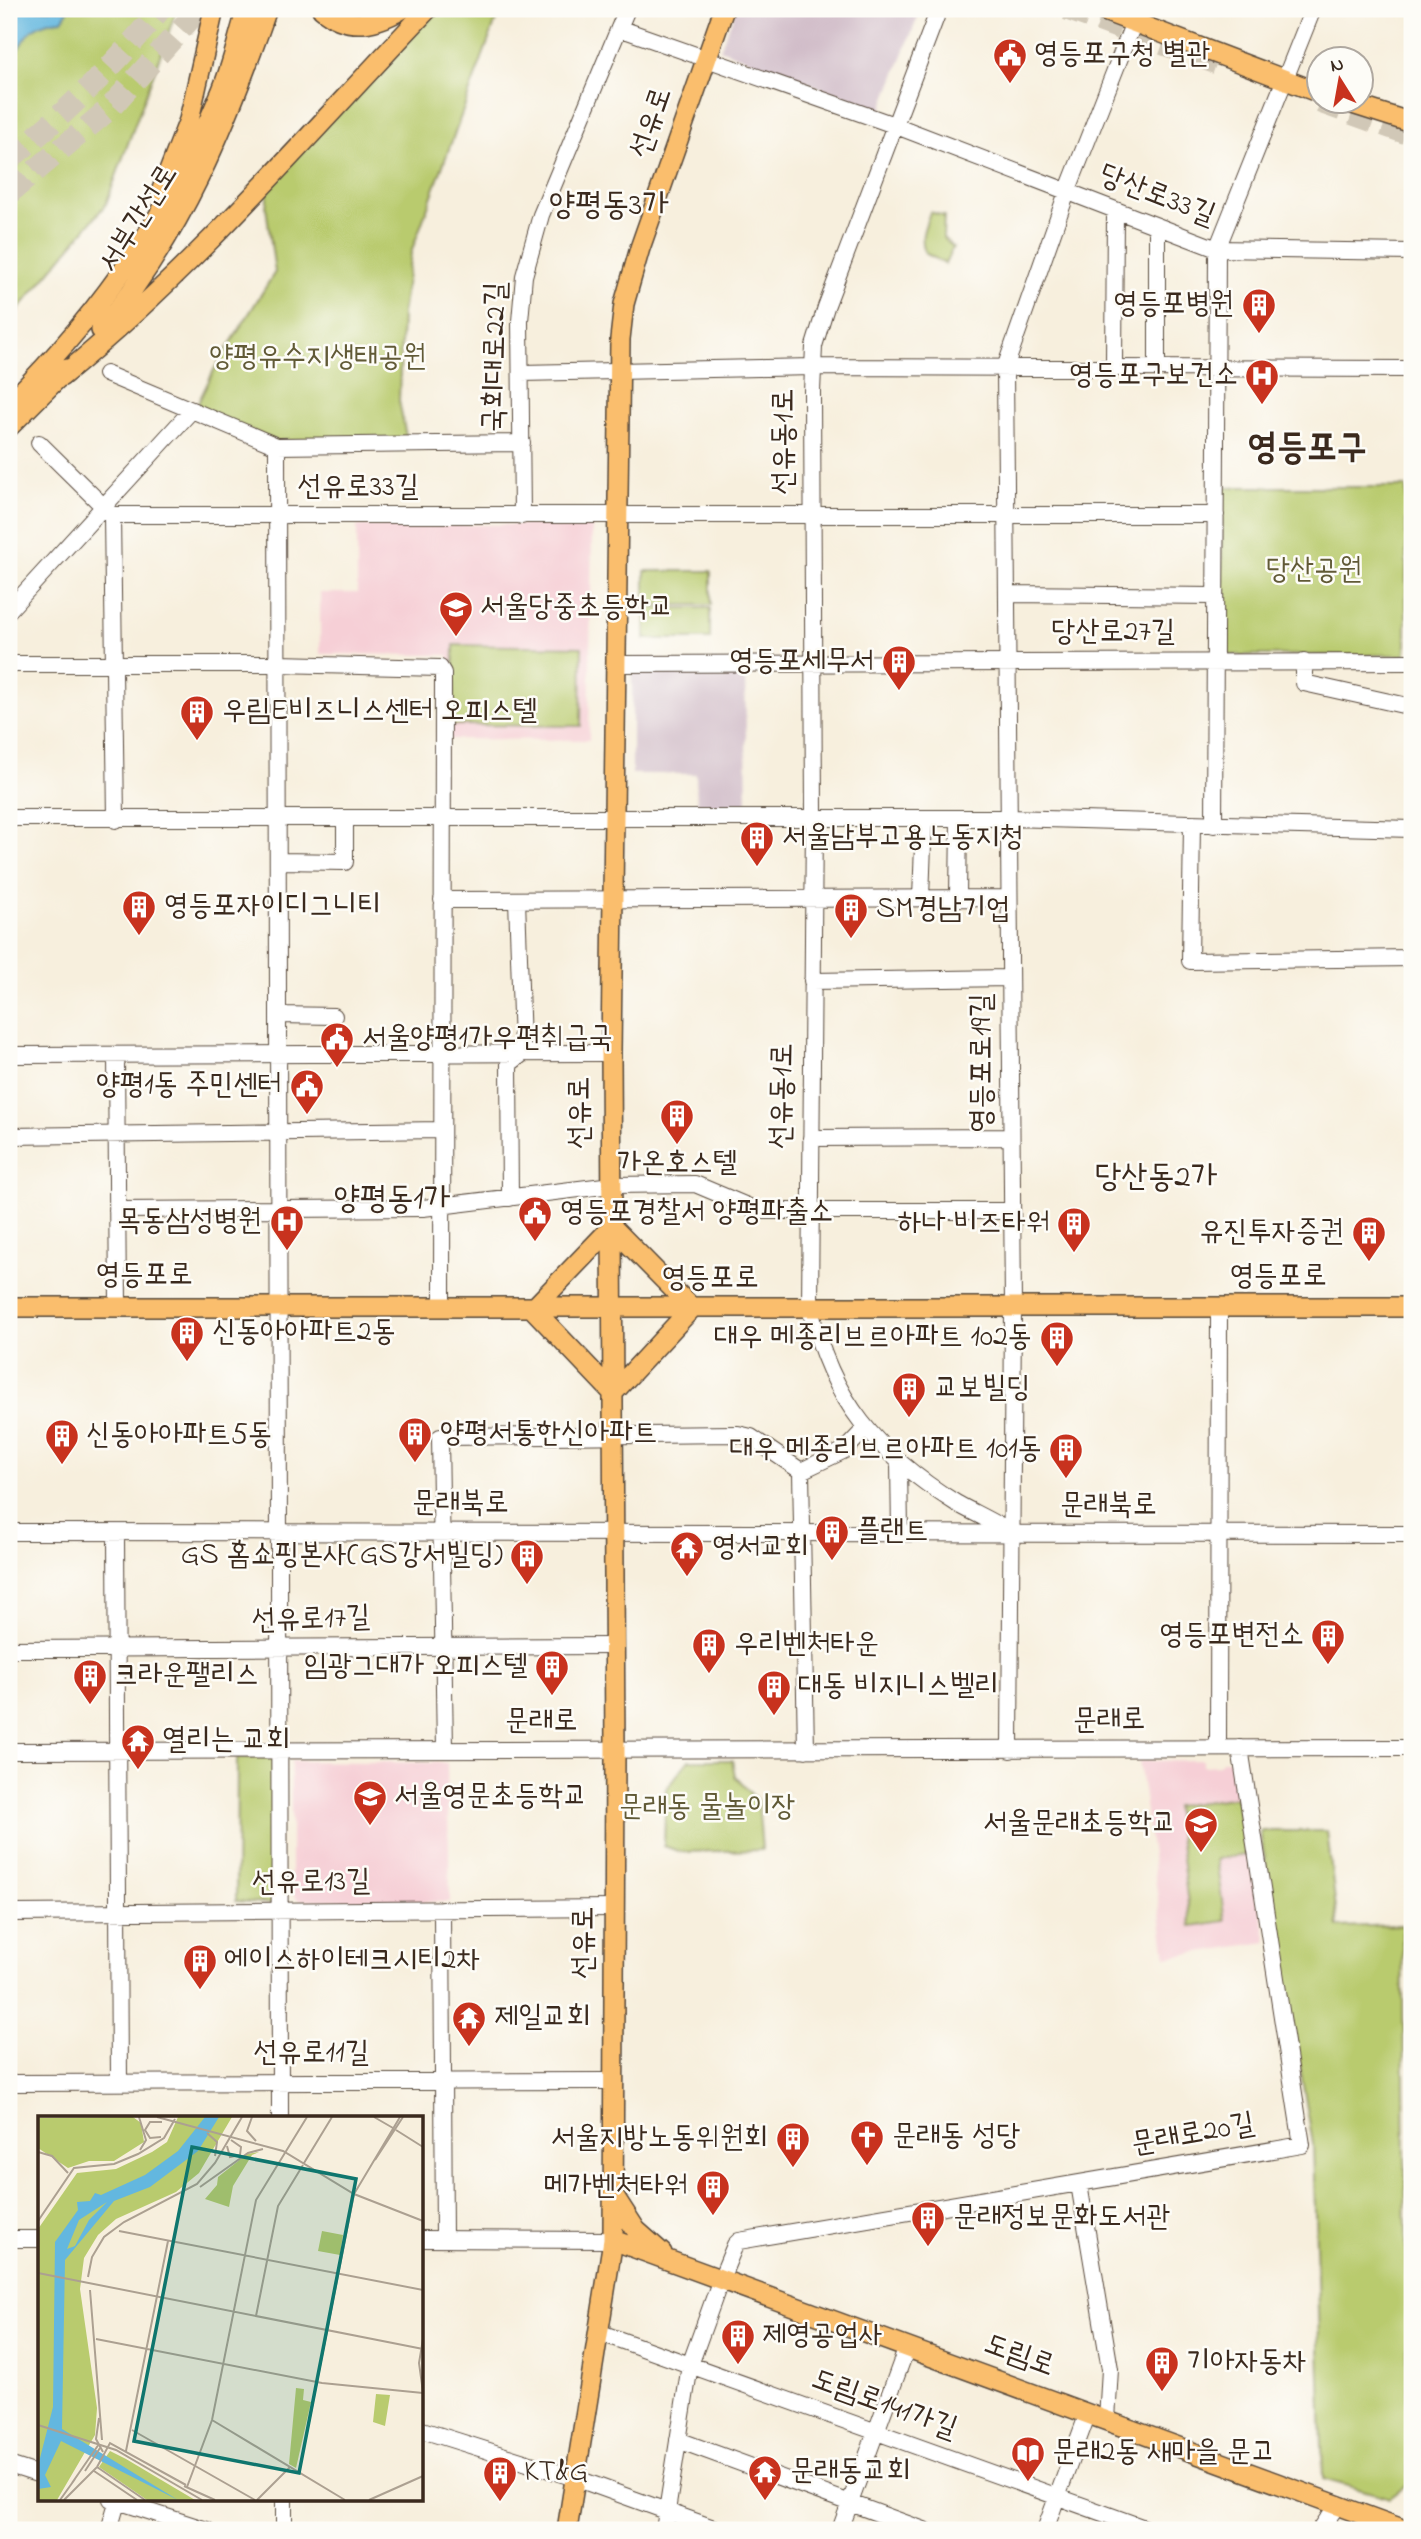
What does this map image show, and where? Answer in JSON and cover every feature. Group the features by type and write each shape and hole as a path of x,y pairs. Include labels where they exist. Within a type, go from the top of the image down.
{"main road":[{"path":"116,282 159,200 189,120 214,9"},
{"name":"서부간선로","path":"9,404 48,365 148,238 188,166 221,93 247,9"},
{"name":"서부간선로","path":"9,427 61,377 121,306 164,242 198,182 235,101 267,9"},
{"path":"322,9 335,20 358,24 383,20 402,9"},
{"path":"61,377 110,337 190,257 428,9"},
{"name":"선유로","path":"566,2530 613,2240 615,1646 611,1054 618,370 624,304 640,248 724,9"},
{"path":"1099,9 1306,88"},
{"path":"1376,112 1412,124"},
{"path":"612,1227 692,1308 613,1393 533,1309 612,1227"},
{"name":"영등포로","path":"9,1307 1412,1307"},
{"path":"614,2196 636,2230 674,2262"},
{"name":"도림로","path":"613,2240 1405,2530"}],"street":[{"name":"국회대로22길","path":"522,516 520,295 541,215 627,9"},
{"name":"선유동1로","path":"939,9 825,307 814,346 810,1308 824,1359 848,1406 865,1429 899,1463 932,1488 1012,1534"},
{"path":"1214,825 1217,249 1313,9"},
{"path":"1005,368 1068,192 1135,22"},
{"path":"619,28 706,58"},
{"name":"선유로","path":"706,58 894,125"},
{"name":"당산로33길","path":"894,125 1217,249 1412,252"},
{"path":"1114,368 1115,210"},
{"path":"1157,226 1157,368"},
{"path":"521,373 792,370 813,367 1412,369"},
{"name":"영등포로19길","path":"1005,368 1013,1307 1010,1750"},
{"path":"106,374 277,446 522,443"},
{"path":"9,610 108,511 191,411"},
{"path":"39,443 108,511 116,664 116,820"},
{"path":"277,446 280,2116"},
{"name":"선유로33길","path":"108,511 277,516 616,517"},
{"path":"616,517 1216,515"},
{"path":"1007,594 1215,596"},
{"path":"1304,661 1304,683 1412,707"},
{"path":"615,664 813,662"},
{"name":"당산로27길","path":"813,662 1412,662"},
{"path":"9,664 438,665 443,673 443,1308"},
{"path":"9,818 1009,818 1412,829"},
{"path":"921,898 924,818"},
{"path":"958,898 959,818"},
{"path":"279,861 345,862 345,820"},
{"path":"1192,824 1190,961 1412,958"},
{"path":"442,900 1009,898"},
{"path":"517,900 522,1054"},
{"path":"812,981 1010,978"},
{"path":"279,1014 334,1016"},
{"path":"510,1198 509,1064 522,1054"},
{"path":"9,1055 611,1054"},
{"path":"116,1055 118,1306"},
{"path":"9,1136 117,1135 121,1132 442,1130"},
{"path":"811,1138 1011,1137"},
{"path":"117,1210 442,1206 612,1185 695,1184 751,1210 1012,1210"},
{"path":"1218,1748 1219,1306"},
{"path":"801,1471 845,1450 865,1429"},
{"path":"445,1750 440,1437 738,1434 751,1437 801,1471"},
{"path":"899,1463 900,1533"},
{"path":"801,1471 805,1532 806,1750"},
{"name":"문래북로","path":"9,1532 1412,1534"},
{"path":"116,1533 119,2083"},
{"name":"선유로17길","path":"9,1649 615,1646"},
{"name":"문래로20길","path":"721,2279 739,2241 1303,2145 1240,1748"},
{"name":"문래로","path":"9,1751 1412,1748"},
{"name":"선유로13길","path":"9,1913 614,1908"},
{"path":"442,1909 444,2239"},
{"name":"선유로11길","path":"9,2083 613,2081"},
{"path":"1079,2184 1110,2369 1107,2420"},
{"path":"9,2239 38,2239"},
{"path":"424,2239 613,2240"},
{"path":"664,2530 690,2365 721,2279"},
{"name":"도림로141가길","path":"598,2332 1150,2530"},
{"path":"840,2530 907,2347"},
{"path":"1045,2530 1088,2413"},
{"path":"424,2431 575,2478 719,2530"},
{"path":"678,2440 924,2530"},
{"path":"9,2465 38,2474"},
{"path":"108,2530 116,2500 207,2530"},
{"path":"284,2500 284,2530"},
{"path":"1320,2530 1338,2504"}],"shaded area":[{"path":"736,9 921,9 881,111 720,49"},
{"name":"서울당중초등학교","path":"592,524 589,740 448,739 448,655 320,654 320,593 357,593 357,526"},
{"path":"745,670 747,808 697,809 696,774 632,774 632,671"},
{"name":"서울문래초등학교","path":"1203,1760 1203,1766 1219,1765 1223,1760 1233,1760 1267,1942 1166,1957 1139,1761"},
{"name":"서울영문초등학교","path":"291,1761 447,1763 450,1902 298,1900 291,1891"}],"green space":[{"path":"9,9 177,9 106,204 9,321"},
{"name":"양평유수지생태공원","path":"434,9 500,9 411,253 402,313 399,401 407,441 277,442 196,407 214,370 275,272 266,207 269,182"},
{"path":"930,212 944,216 943,238 953,247 945,264 925,253 923,247 923,236"},
{"name":"당산공원","path":"1222,487 1406,487 1406,655 1222,655"},
{"path":"645,571 711,571 711,605 645,605"},
{"path":"646,608 710,608 710,639 645,639"},
{"path":"454,645 582,647 581,726 453,725"},
{"path":"237,1758 275,1758 275,1904 236,1901"},
{"name":"문래동 물놀이장","path":"689,1760 732,1760 735,1776 758,1802 762,1850 681,1852 664,1846 666,1789"},
{"path":"1237,1797 1245,1855 1216,1859 1225,1921 1191,1926 1175,1806"},
{"path":"1260,1831 1327,1831 1338,1927 1402,1925 1409,2474 1407,2485 1390,2498 1323,2479 1313,2144"}],"water":[{"path":"9,9 69,9 62,20 42,24 29,33 9,64"}],"tunnel":[{"path":"9,159 89,89 160,9"},
{"path":"9,193 109,109 199,9"},
{"path":"1067,9 1225,66"},
{"path":"1359,116 1412,135"}],"place":[{"name":"영등포구청 별관","path":"1010,85"},
{"name":"영등포병원","path":"1259,335"},
{"name":"영등포구보건소","path":"1262,406"},
{"name":"서울당중초등학교","path":"456,638"},
{"name":"영등포세무서","path":"899,692"},
{"name":"우림E비즈니스센터 오피스텔","path":"197,742"},
{"name":"서울남부고용노동지청","path":"757,868"},
{"name":"영등포자이디그니티","path":"139,937"},
{"name":"SM경남기업","path":"851,940"},
{"name":"서울양평1가우편취급국","path":"337,1069"},
{"name":"양평1동 주민센터","path":"307,1116"},
{"name":"가온호스텔","path":"677,1146"},
{"name":"영등포경찰서 양평파출소","path":"535,1243"},
{"name":"목동삼성병원","path":"287,1252"},
{"name":"하나 비즈타워","path":"1074,1254"},
{"name":"유진투자증권","path":"1369,1263"},
{"name":"신동아아파트2동","path":"187,1363"},
{"name":"대우 메종리브르아파트 102동","path":"1057,1368"},
{"name":"교보빌딩","path":"909,1419"},
{"name":"양평서통한신아파트","path":"415,1464"},
{"name":"신동아아파트5동","path":"62,1466"},
{"name":"대우 메종리브르아파트 101동","path":"1066,1480"},
{"name":"플랜트","path":"832,1562"},
{"name":"영서교회","path":"687,1578"},
{"name":"GS 홈쇼핑본사(GS강서빌딩)","path":"527,1586"},
{"name":"영등포변전소","path":"1328,1666"},
{"name":"우리벤처타운","path":"709,1675"},
{"name":"임광그대가 오피스텔","path":"552,1697"},
{"name":"크라운팰리스","path":"90,1706"},
{"name":"대동 비지니스벨리","path":"774,1717"},
{"name":"열리는 교회","path":"138,1771"},
{"name":"서울영문초등학교","path":"370,1827"},
{"name":"서울문래초등학교","path":"1201,1854"},
{"name":"에이스하이테크시티2차","path":"200,1991"},
{"name":"제일교회","path":"469,2048"},
{"name":"문래동 성당","path":"867,2167"},
{"name":"서울지방노동위원회","path":"793,2169"},
{"name":"메가벤처타워","path":"713,2217"},
{"name":"문래정보문화도서관","path":"928,2248"},
{"name":"제영공업사","path":"738,2366"},
{"name":"기아자동차","path":"1162,2393"},
{"name":"문래2동 새마을 문고","path":"1028,2483"},
{"name":"문래동교회","path":"765,2502"},
{"name":"KT&G","path":"500,2503"}],"district":[{"name":"양평동3가","path":"609,206"},
{"name":"영등포구","path":"1307,449"},
{"name":"당산동2가","path":"1156,1178"},
{"name":"양평동1가","path":"392,1200"}]}
